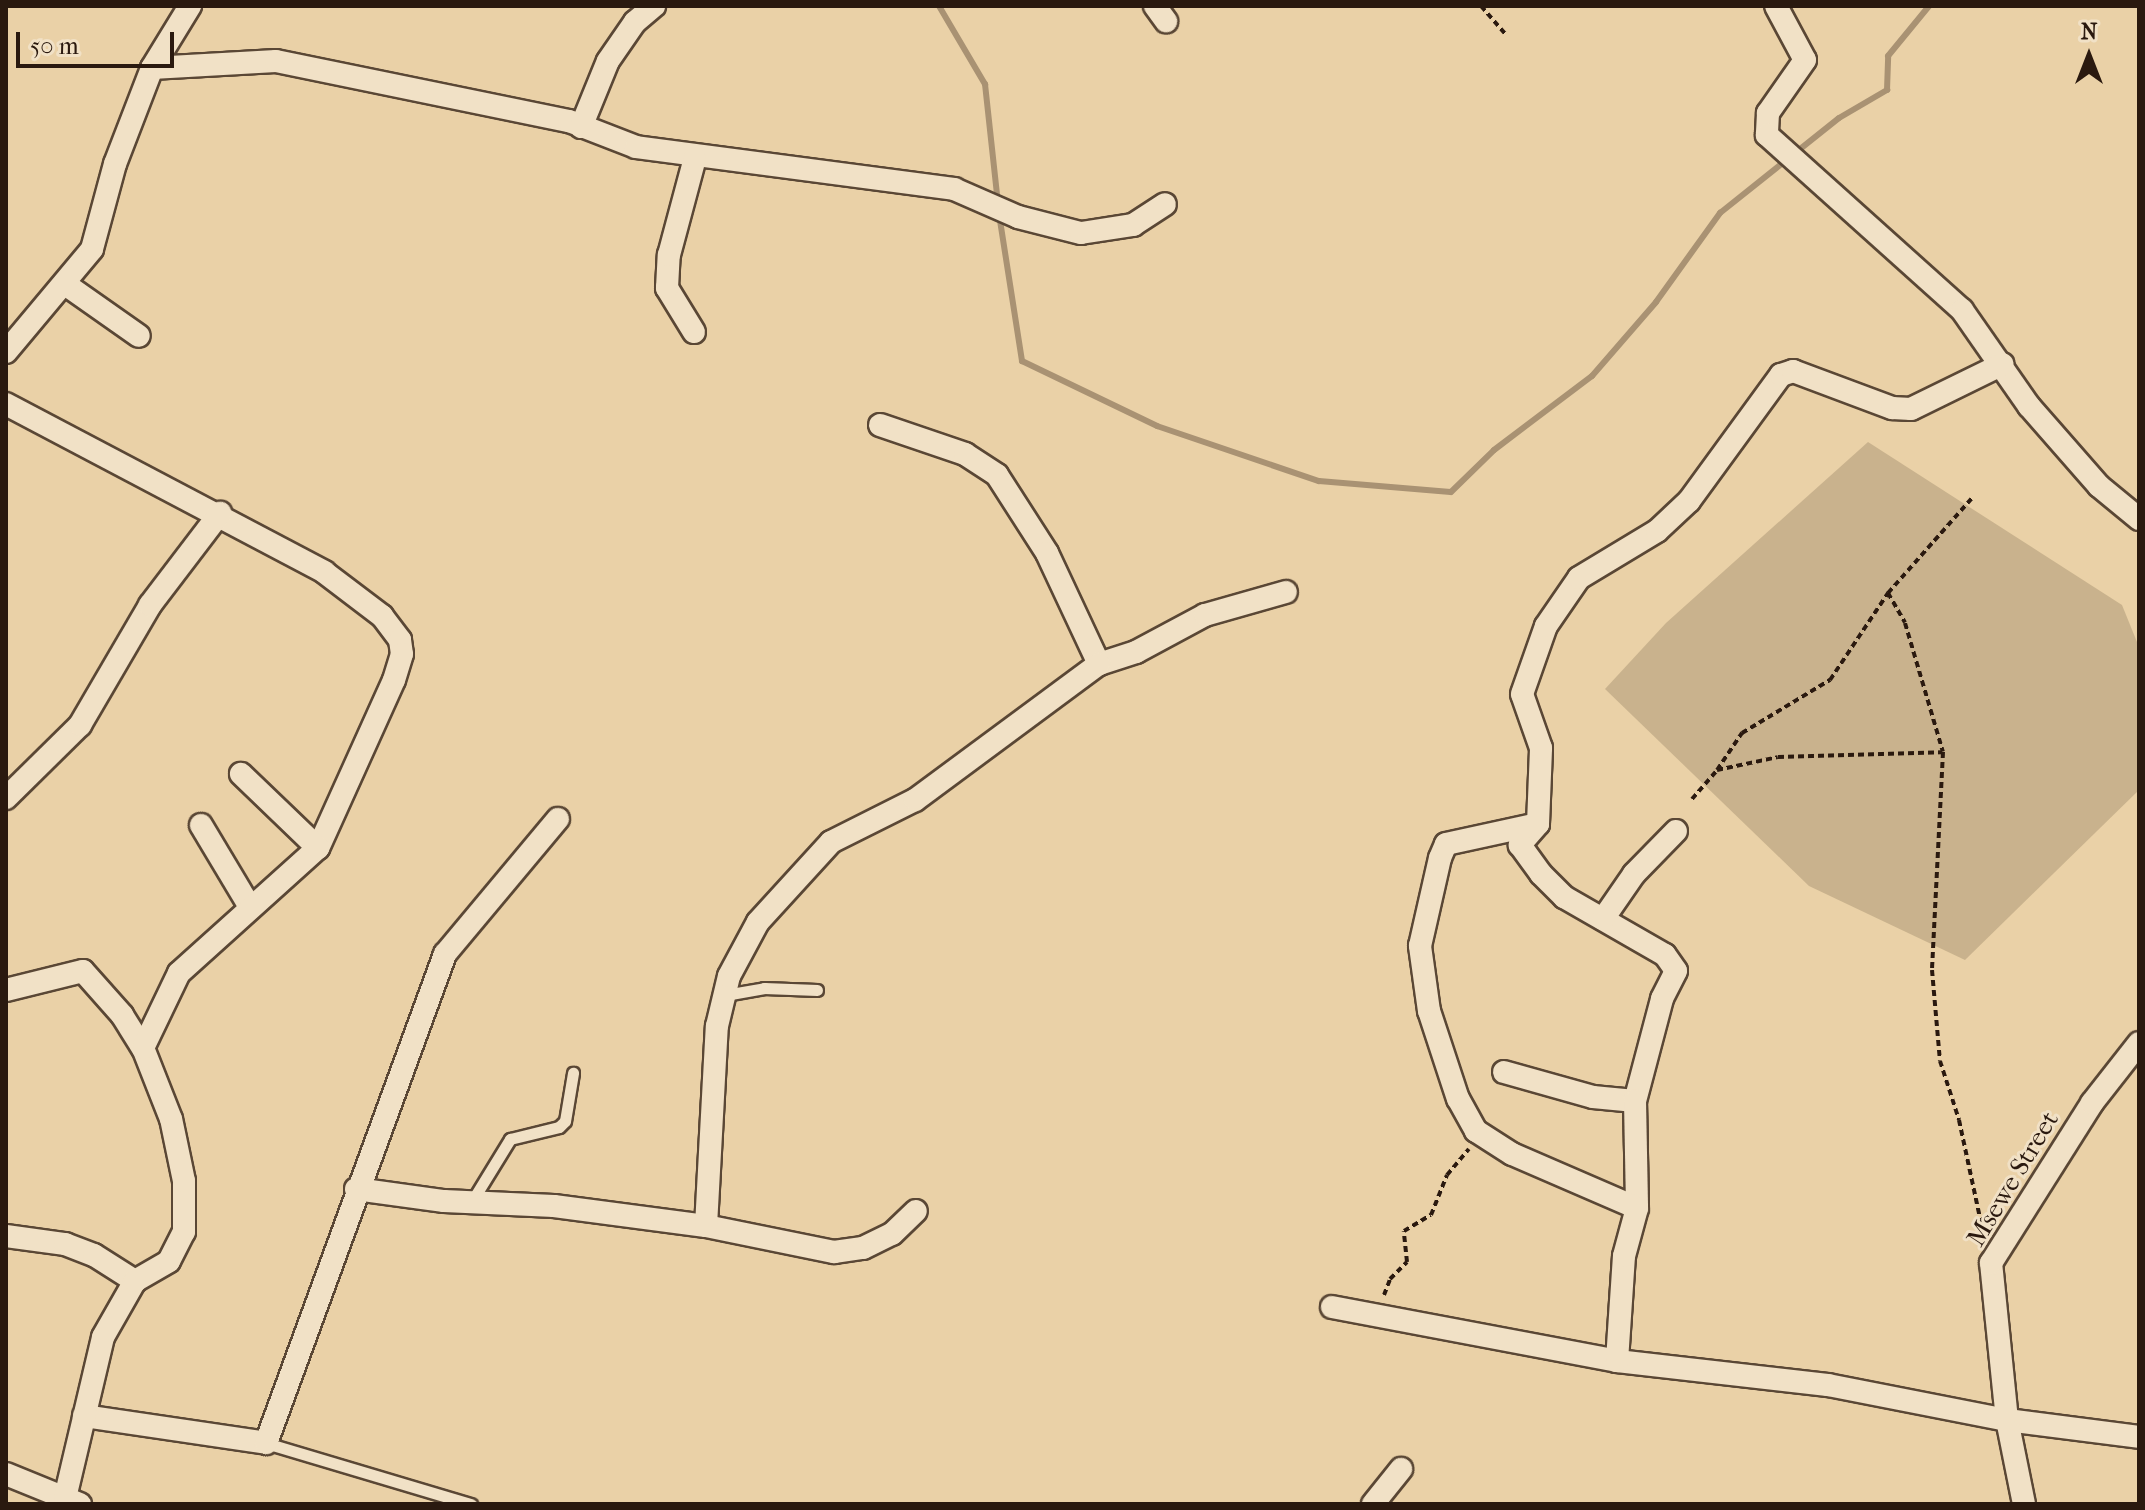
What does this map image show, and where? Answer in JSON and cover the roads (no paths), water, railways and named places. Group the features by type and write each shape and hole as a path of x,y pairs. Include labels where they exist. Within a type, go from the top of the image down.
{"street":[{"path":"8,344 65,284 92,249 115,164 152,68 190,6"},
{"path":"581,127 608,61 635,22 654,6"},
{"path":"1776,6 1805,60 1768,113 1767,135 1962,310 2003,364 2029,406 2099,486 2139,519"},
{"path":"152,68 276,61 581,127 636,147 695,158 954,189 1018,217 1081,233 1133,225 1165,204"},
{"path":"694,332 667,288 669,255 695,158"},
{"path":"65,284 139,336"},
{"path":"1617,1361 1624,1256 1637,1208 1635,1101 1662,999 1676,971 1665,955 1564,897 1530,862 1520,845 1538,824 1541,748 1522,694 1546,626 1579,578 1657,531 1689,501 1781,375 1793,371 1892,408 1911,409 2003,364"},
{"path":"6,404 220,513 324,572 382,616 400,640 402,654 394,680 318,848 179,973 143,1048"},
{"path":"880,425 965,454 997,475 1047,553 1099,664"},
{"path":"6,798 80,725 150,605 220,513"},
{"path":"706,1226 717,1026 724,995 758,922 831,842 915,800 1099,664 1114,661 1205,615 1286,592"},
{"path":"241,774 318,848"},
{"path":"84,1416 266,1443 356,1189 445,954 558,819"},
{"path":"1538,824 1446,844 1425,916 1420,946 1429,1011 1448,1079 1476,1131 1637,1208"},
{"path":"201,825 250,907"},
{"path":"1603,919 1634,874 1676,831"},
{"path":"6,990 83,971 122,1015 143,1048 171,1119 184,1181 184,1232 169,1261 135,1281 103,1337 84,1416 72,1501 6,1474"},
{"name":"Msewe Street","path":"2024,1504 2007,1420 1991,1263 2092,1103 2139,1043"},
{"path":"1504,1072 1593,1097 1635,1101"},
{"path":"356,1189 554,1206 706,1226 834,1252 863,1248 892,1234 916,1211"},
{"path":"6,1236 65,1244 94,1255 135,1281"},
{"path":"1332,1307 1617,1361 1828,1385 2007,1420 2139,1437"},
{"path":"1373,1504 1401,1469"}],"lane":[{"path":"724,995 764,988 817,990"},
{"path":"472,1201 510,1139 559,1127 565,1121 573,1073"},
{"path":"266,1443 471,1504"}],"waterway":[{"path":"939,6 985,84 998,203"},
{"path":"999,214 1022,361 1157,426 1319,481 1451,492 1494,450 1592,376 1656,302 1720,213 1839,118 1887,90 1888,56 1929,6"}]}
